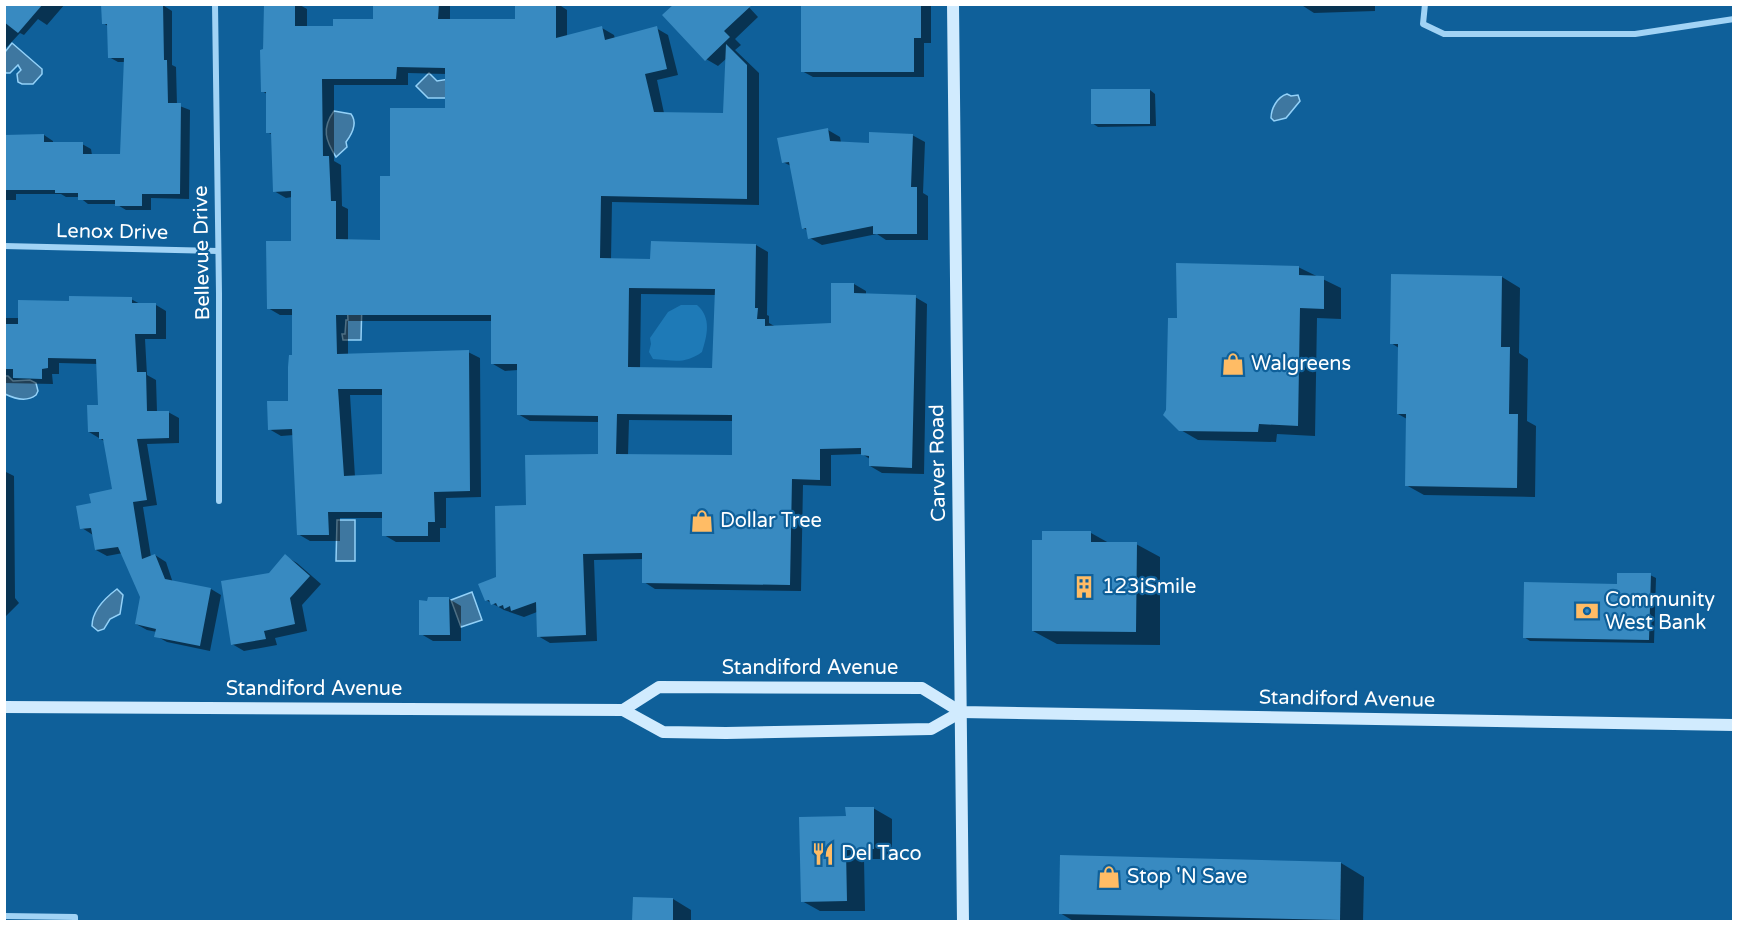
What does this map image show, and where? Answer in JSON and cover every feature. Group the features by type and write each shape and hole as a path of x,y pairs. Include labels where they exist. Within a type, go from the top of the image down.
{"main road":[{"name":"Carver Road","path":"953,4 963,921"},
{"name":"Standiford Avenue","path":"623,710 659,687 790,687 922,688 961,712"},
{"name":"Standiford Avenue","path":"4,707 623,710 663,732 726,733 931,729 961,712 1734,725"}],"street":[{"name":"Bellevue Drive","path":"215,4 219,501"},
{"path":"1425,4 1423,24 1444,34 1635,34 1734,19"},
{"name":"Lenox Drive","path":"4,246 218,251"},
{"path":"4,916 75,919"}],"shaded area":[{"path":"12,43 42,69 42,74 33,84 18,82 17,74 21,70 18,65 10,73 6,73 5,52"},
{"path":"429,73 437,81 449,79 454,98 428,98 416,86"},
{"path":"1287,94 1298,95 1300,101 1286,118 1274,121 1271,118 1273,107 1280,98"},
{"path":"334,111 351,114 354,121 352,132 346,142 347,147 336,157 326,135 327,124"},
{"path":"347,300 362,300 361,340 343,340 342,334 345,334 346,320 348,320"},
{"path":"681,305 697,305 705,316 707,334 702,352 684,360 653,359 649,352 650,338 668,312"},
{"path":"5,376 13,381 30,380 36,383 38,391 36,395 21,399 5,394"},
{"path":"337,520 355,520 355,561 336,561"},
{"path":"117,589 123,595 120,614 110,619 104,629 98,631 92,626 94,615"},
{"path":"472,592 482,620 461,627 451,600"}],"building":[{"path":"4,4 43,4 18,33 4,22"},
{"path":"101,4 163,4 164,60 167,60 168,103 181,103 180,194 142,194 142,206 115,206 115,200 78,200 78,193 55,193 55,190 4,190 4,135 44,134 44,142 83,142 83,154 120,154 124,58 108,58 107,24 102,24"},
{"path":"264,4 295,4 295,26 333,26 333,19 373,19 373,4 439,4 438,19 515,19 515,4 556,4 556,38 602,26 605,40 657,26 667,69 645,74 654,112 723,113 726,44 747,65 747,199 601,196 600,258 650,259 651,241 756,244 755,308 758,308 757,319 765,319 765,326 831,323 831,283 854,283 854,293 916,295 912,468 869,466 869,456 861,455 861,448 820,449 820,480 792,479 790,585 642,583 642,553 583,554 586,635 537,637 536,602 511,611 510,606 504,609 503,605 498,607 496,603 491,605 489,600 485,601 478,584 496,577 495,506 526,505 525,455 598,454 598,416 517,415 517,364 491,364 491,315 336,315 337,354 469,350 470,491 434,492 435,522 428,522 428,536 382,536 382,512 328,512 329,535 297,535 292,429 268,430 267,401 288,401 289,355 292,355 292,309 267,309 266,241 291,241 291,191 273,192 271,133 266,133 266,92 261,92 260,50 263,49","holes":["397,67 445,68 445,108 390,108 390,176 380,176 380,240 336,239 336,201 331,201 329,156 323,156 322,79 396,79","629,288 715,289 712,368 628,367","338,389 382,389 382,474 344,476","617,414 732,415 732,455 616,454"]},
{"path":"674,4 753,4 724,31 730,37 705,61 662,15"},
{"path":"801,4 921,4 921,38 914,38 914,72 801,72"},
{"path":"1091,89 1150,89 1150,124 1091,124"},
{"path":"828,128 830,141 869,143 869,132 913,134 911,187 917,187 917,234 873,234 873,226 808,239 806,228 802,229 789,162 782,163 777,138"},
{"name":"Walgreens","path":"1176,263 1299,266 1299,275 1324,276 1324,309 1300,308 1298,426 1259,424 1258,432 1179,431 1163,415 1166,410 1168,318 1177,318"},
{"path":"1391,274 1502,276 1501,347 1510,347 1509,414 1518,414 1517,488 1405,486 1406,414 1397,414 1398,344 1390,344"},
{"path":"69,296 132,297 132,303 156,303 156,334 135,334 137,372 146,372 147,411 169,411 169,438 137,439 147,500 133,502 142,559 155,554 165,579 211,588 200,646 154,637 156,629 135,624 140,597 118,547 95,550 91,528 80,529 76,506 91,503 89,494 112,489 103,439 99,439 99,432 88,432 87,405 98,405 96,359 48,358 48,368 42,369 42,379 13,378 13,369 4,369 4,324 18,324 18,300 69,301"},
{"name":"123iSmile","path":"1042,531 1091,531 1091,542 1137,542 1136,632 1032,631 1032,540 1042,540"},
{"path":"285,554 310,576 290,598 295,624 264,631 266,639 231,645 221,581 269,573"},
{"name":"Community West Bank","path":"1617,573 1651,573 1649,640 1523,638 1524,582 1617,584"},
{"path":"428,597 449,597 450,635 419,635 419,600 427,601"},
{"name":"Del Taco","path":"845,807 874,807 874,849 846,850 847,901 801,902 799,817 846,816"},
{"path":"1060,855 1341,862 1340,920 1059,914"},
{"path":"633,897 673,898 673,921 632,921"}],"place":[{"name":"Walgreens","path":"1233,364"},
{"name":"Dollar Tree","path":"702,521"},
{"name":"123iSmile","path":"1084,587"},
{"name":"Community West Bank","path":"1587,611"},
{"name":"Del Taco","path":"823,854"},
{"name":"Stop 'N Save","path":"1109,877"}]}
